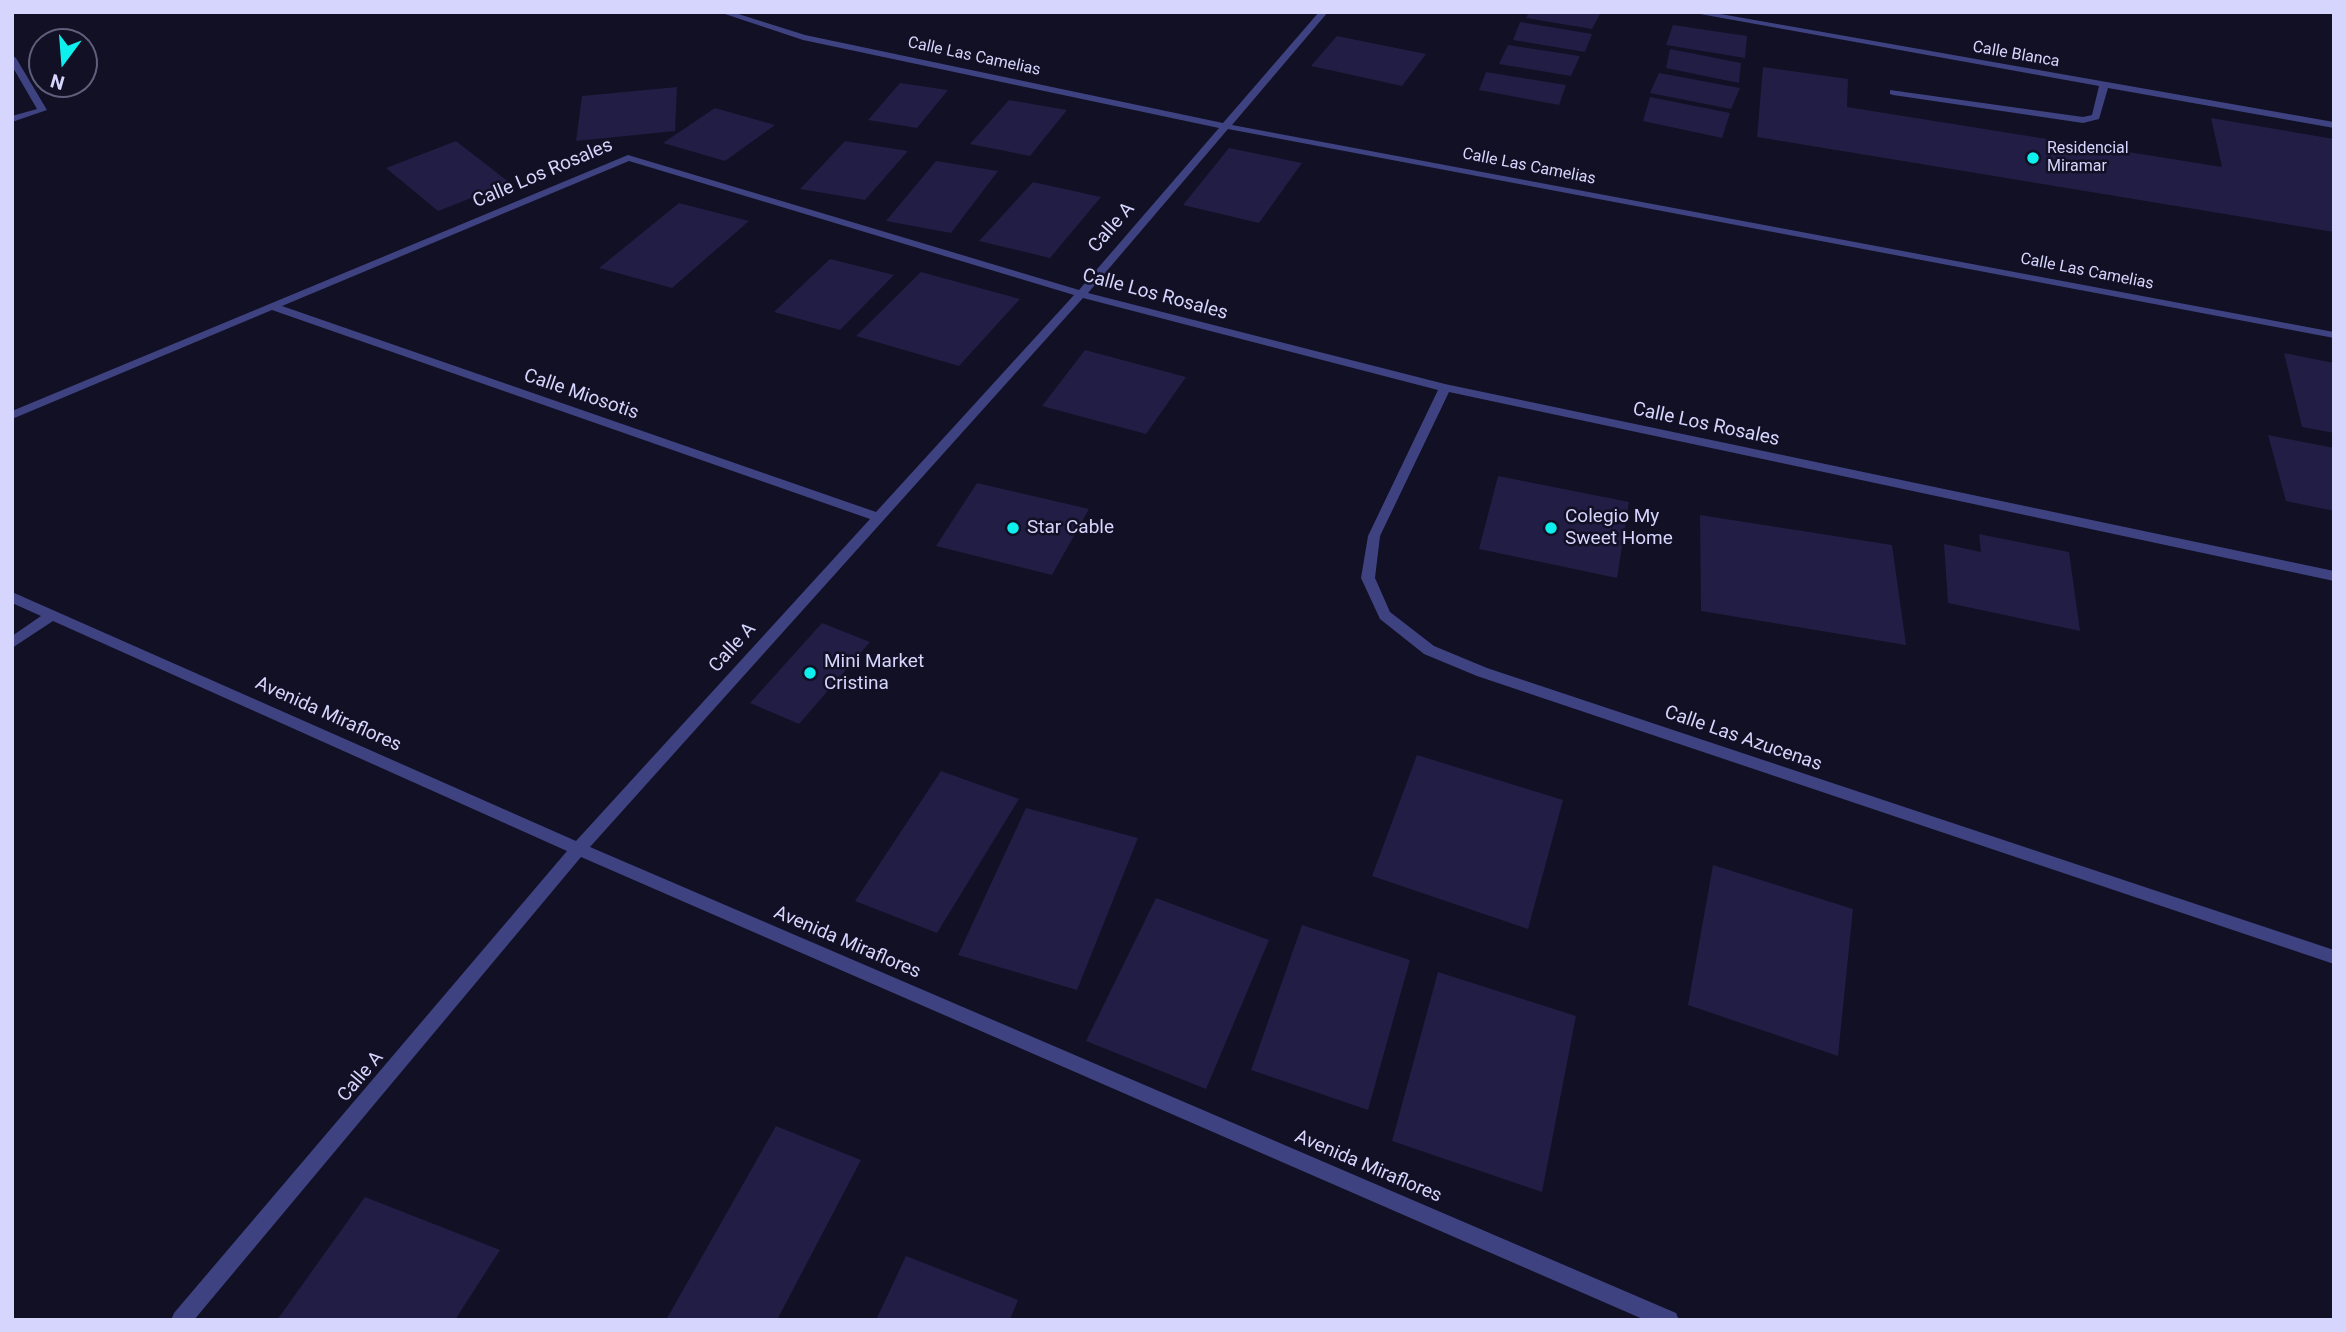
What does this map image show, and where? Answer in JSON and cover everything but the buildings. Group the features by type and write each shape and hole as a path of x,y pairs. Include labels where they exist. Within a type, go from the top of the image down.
{"street":[{"name":"Calle Las Camelias","path":"723,12 803,37 1225,126 2334,335"},
{"name":"Calle A","path":"181,1320 578,849 1081,294 1325,12"},
{"name":"Calle Blanca","path":"1693,12 2334,125"},
{"path":"12,58 42,110 12,119"},
{"path":"1893,92 2084,120 2096,117 2104,85"},
{"name":"Calle Los Rosales","path":"12,415 628,158 1081,294 1445,388 2334,576"},
{"name":"Calle Miosotis","path":"273,307 877,517"},
{"name":"Calle Las Azucenas","path":"1445,388 1374,536 1368,578 1385,615 1429,650 1508,681 2334,957"},
{"name":"Avenida Miraflores","path":"12,597 578,849 1669,1320"},
{"path":"12,643 53,614"}],"place":[{"name":"Residencial Miramar","path":"2033,158"},
{"name":"Star Cable","path":"1013,528"},
{"name":"Colegio My Sweet Home","path":"1551,528"},
{"name":"Mini Market Cristina","path":"810,673"}]}
